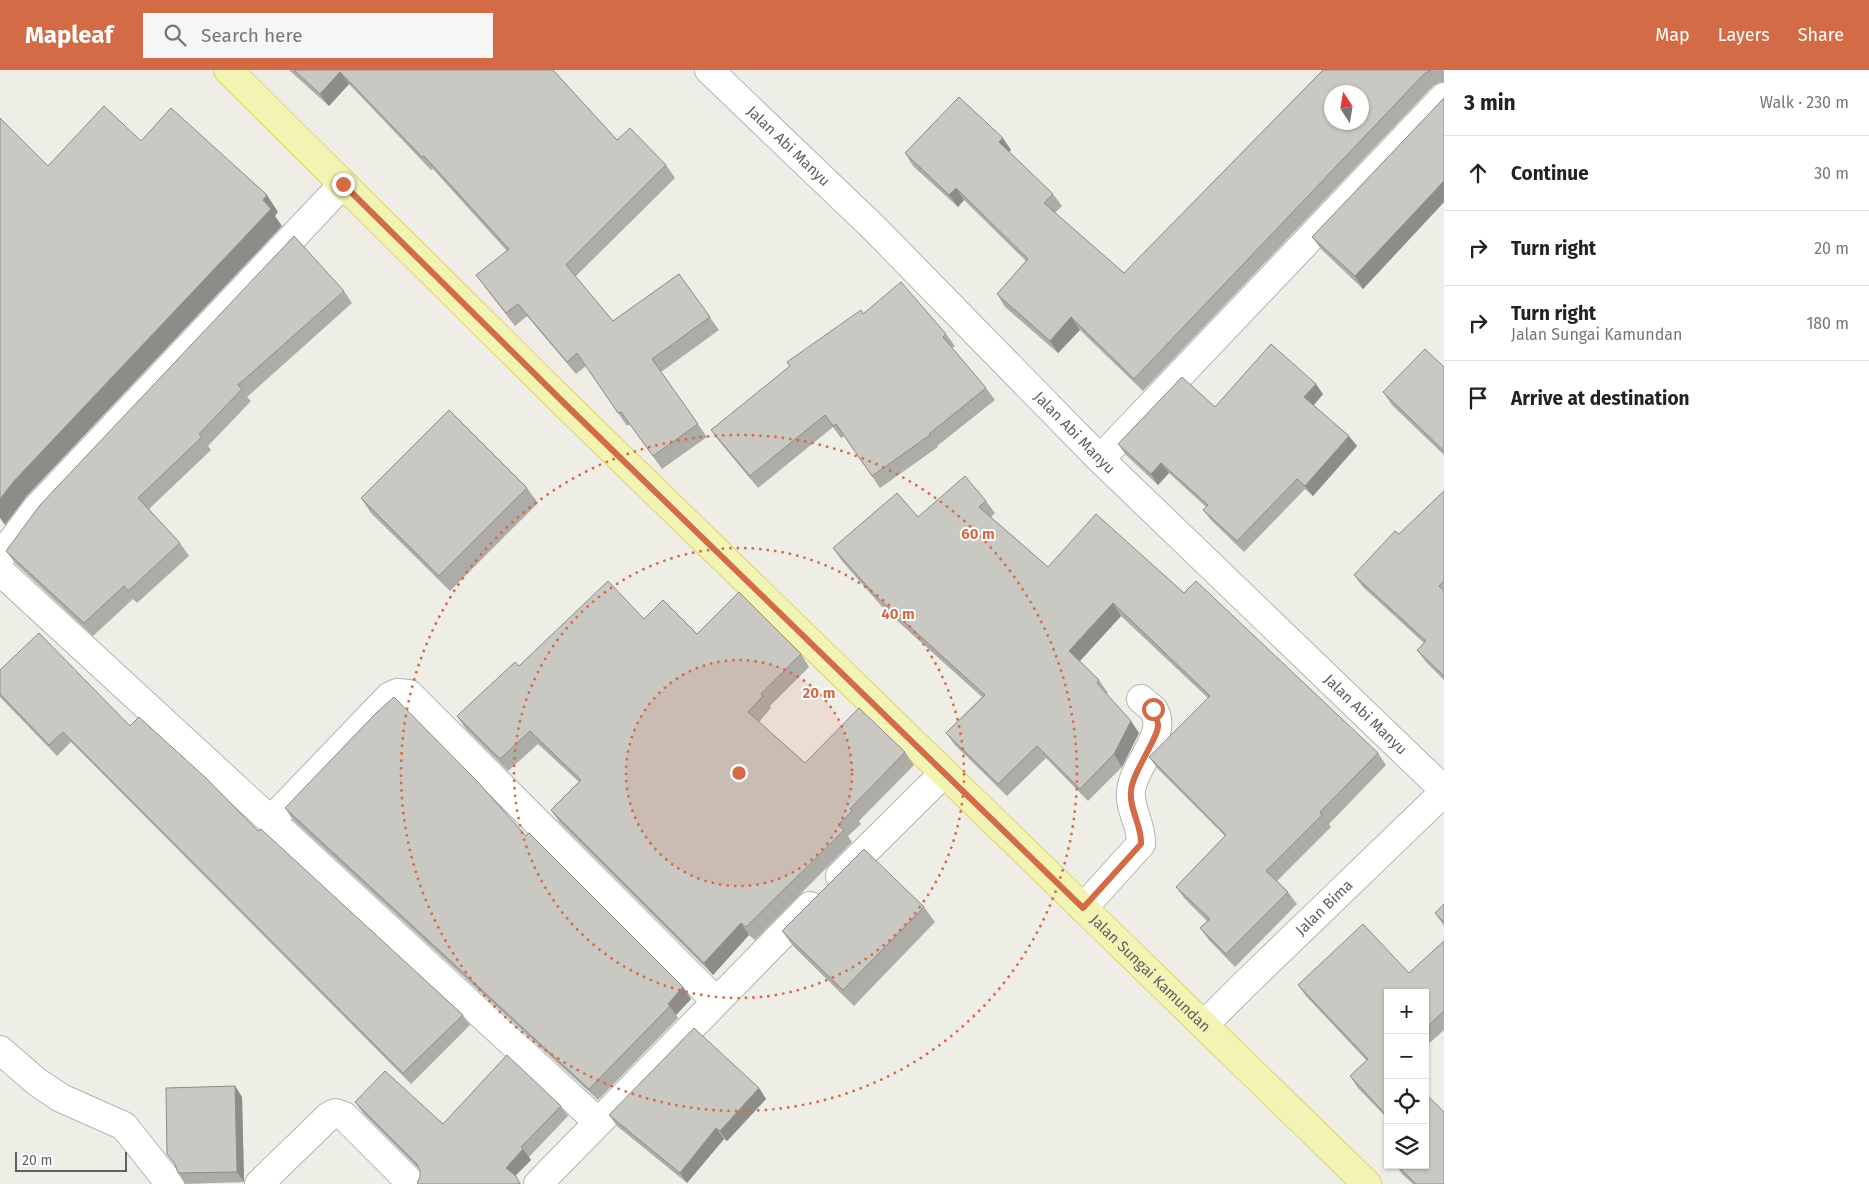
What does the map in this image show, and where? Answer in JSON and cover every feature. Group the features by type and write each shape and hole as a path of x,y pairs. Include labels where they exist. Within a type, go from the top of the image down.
{"main road":[{"name":"Jalan Sungai Kamundan","path":"228,70 565,404 1367,1184"}],"street":[{"name":"Jalan Abi Manyu","path":"709,70 875,229 1100,459 1444,791"},
{"path":"1100,459 1444,97"},
{"path":"0,557 37,508 343,184"},
{"path":"0,571 598,1122"},
{"path":"271,820 390,696 397,693 408,694 716,1001"},
{"path":"1083,908 1141,844 1140,827 1131,805 1132,783 1159,725 1153,709 1141,699"},
{"path":"538,1184 716,1001 944,773"},
{"name":"Jalan Bima","path":"1204,1025 1444,791"},
{"path":"0,1050 37,1082 61,1098 124,1126 170,1184"},
{"path":"259,1184 328,1117 335,1113 344,1116 412,1184"}],"building":[{"path":"294,70 553,70 617,140 630,128 666,165 566,265 613,321 679,274 710,317 652,359 698,424 653,456 621,412 618,413 577,353 567,362 518,304 506,313 476,275 509,249 424,156 422,157 340,72 320,94"},
{"path":"1323,70 1431,70 1424,74 1134,379 1071,317 1050,341 997,294 1028,259 956,188 949,195 905,153 959,97 1003,138 999,142 1053,194 1044,203 1124,273"},
{"path":"1444,98 1444,181 1355,276 1312,237"},
{"path":"104,106 141,141 171,108 267,195 263,200 271,209 14,481 0,499 0,118 48,166"},
{"path":"294,236 344,291 238,385 242,389 199,434 202,437 138,498 180,543 128,591 124,586 84,623 6,551 40,505"},
{"path":"901,282 946,334 943,337 986,388 930,435 872,476 836,424 833,426 825,415 750,476 711,430 790,366 787,362 861,310 863,314"},
{"path":"1271,344 1316,384 1304,397 1349,436 1305,486 1297,479 1237,541 1203,510 1208,505 1161,463 1151,474 1118,444 1182,377 1215,407"},
{"path":"1425,349 1444,367 1444,451 1383,392"},
{"path":"449,410 527,488 439,576 361,498"},
{"path":"965,476 986,501 979,507 1048,567 1096,514 1184,593 1196,581 1378,753 1320,812 1322,815 1266,871 1288,892 1226,954 1200,928 1210,919 1176,887 1226,835 1149,757 1210,696 1113,603 1069,651 1099,680 1097,683 1131,721 1114,754 1080,789 1037,746 998,784 946,733 985,695 876,596 833,548 897,493 918,517"},
{"path":"1444,491 1444,581 1439,586 1444,591 1444,676 1417,650 1426,641 1354,575 1395,531 1399,534"},
{"path":"608,581 644,619 663,600 697,634 739,592 801,654 761,694 763,696 748,712 805,763 859,708 905,752 850,809 852,811 838,825 844,830 746,927 741,923 704,963 551,810 581,780 530,731 500,759 457,716 515,662 519,666"},
{"path":"39,633 130,726 139,717 207,779 258,831 261,829 463,1015 403,1073 63,732 49,745 0,694 0,670"},
{"path":"394,697 477,781 526,836 529,833 683,987 668,1004 670,1006 589,1089 285,808 376,713"},
{"path":"864,849 924,907 843,990 782,931"},
{"path":"1444,904 1444,922 1435,913"},
{"path":"1363,924 1409,973 1444,941 1444,1011 1429,1025 1429,989 1384,989 1384,1113 1350,1076 1368,1059 1298,985"},
{"path":"694,1028 759,1088 720,1131 716,1128 680,1173 609,1115"},
{"path":"507,1055 561,1106 521,1147 523,1149 506,1168 516,1176 520,1184 418,1184 420,1170 416,1163 355,1102 385,1071 443,1124"},
{"path":"235,1086 237,1172 178,1173 175,1164 167,1154 166,1088"},
{"path":"1429,1097 1444,1112 1444,1184 1416,1184 1401,1169 1429,1169"}],"route":[{"path":"343,184 565,404 668,502 1083,908 1141,844 1142,836 1131,805 1130,794 1132,783 1159,725 1153,709"}]}
